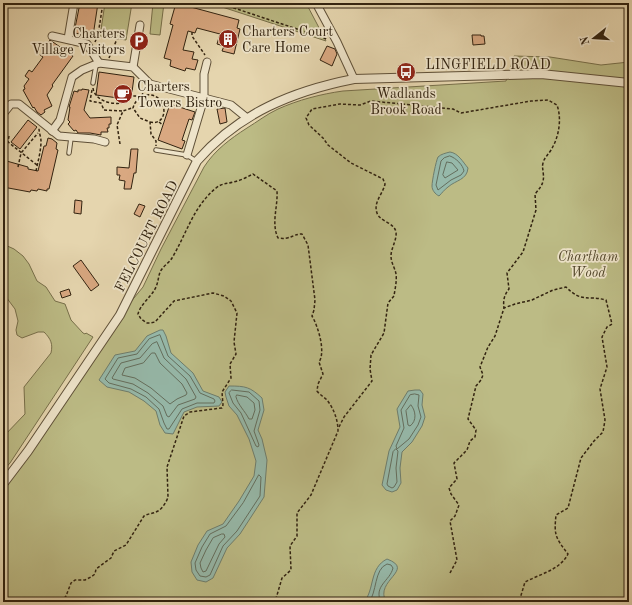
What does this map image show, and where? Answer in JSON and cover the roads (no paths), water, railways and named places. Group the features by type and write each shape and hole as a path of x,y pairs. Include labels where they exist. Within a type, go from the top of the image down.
{"street":[{"path":"68,39 74,3"},
{"path":"316,3 337,42 354,79"},
{"path":"133,67 140,25"},
{"path":"52,36 87,44 97,64"},
{"path":"187,155 204,98 204,74 207,62"},
{"path":"52,131 60,120 72,77 82,70 97,64 133,67 150,84 231,105 247,118"},
{"name":"LINGFIELD ROAD","path":"372,79 541,74 629,83"},
{"name":"FELCOURT ROAD","path":"3,484 28,450 120,315 197,161 208,148 247,118 276,102 301,92 325,85 354,79 372,79"},
{"path":"3,114 11,104 19,104 59,136 94,139 105,142"}],"lane":[{"path":"93,83 97,64"},
{"path":"69,153 72,138"},
{"path":"156,150 187,155 197,161"}],"water":[{"path":"450,152 460,158 468,168 467,172 466,175 444,190 439,196 434,192 432,186 436,163 439,156"},
{"path":"163,330 166,336 171,353 193,373 203,391 219,397 222,402 219,406 197,407 184,412 173,434 165,433 160,425 156,411 144,401 129,392 107,387 99,380 115,355 135,351 147,336"},
{"path":"229,386 240,386 247,388 254,391 262,398 264,410 258,430 262,439 267,460 264,497 240,534 227,548 213,578 206,582 197,580 192,572 191,562 198,545 207,531 223,524 239,501 254,476 256,461 249,439 237,415 229,406 225,392"},
{"path":"420,390 423,394 422,405 425,417 422,426 412,442 402,452 400,468 401,483 397,490 392,492 386,490 382,485 389,451 400,427 397,409 408,391"},
{"path":"387,559 395,563 397,567 396,572 385,588 384,594 386,602 364,602 370,591 377,568"}],"place":[{"name":"Charters Court Care Home","path":"228,39"},
{"name":"Charters Village Visitors","path":"139,41"},
{"name":"Wadlands Brook Road","path":"406,72"},
{"name":"Charters Towers Bistro","path":"123,94"}],"park label":[{"name":"Chartham Wood","path":"588,264"}]}
